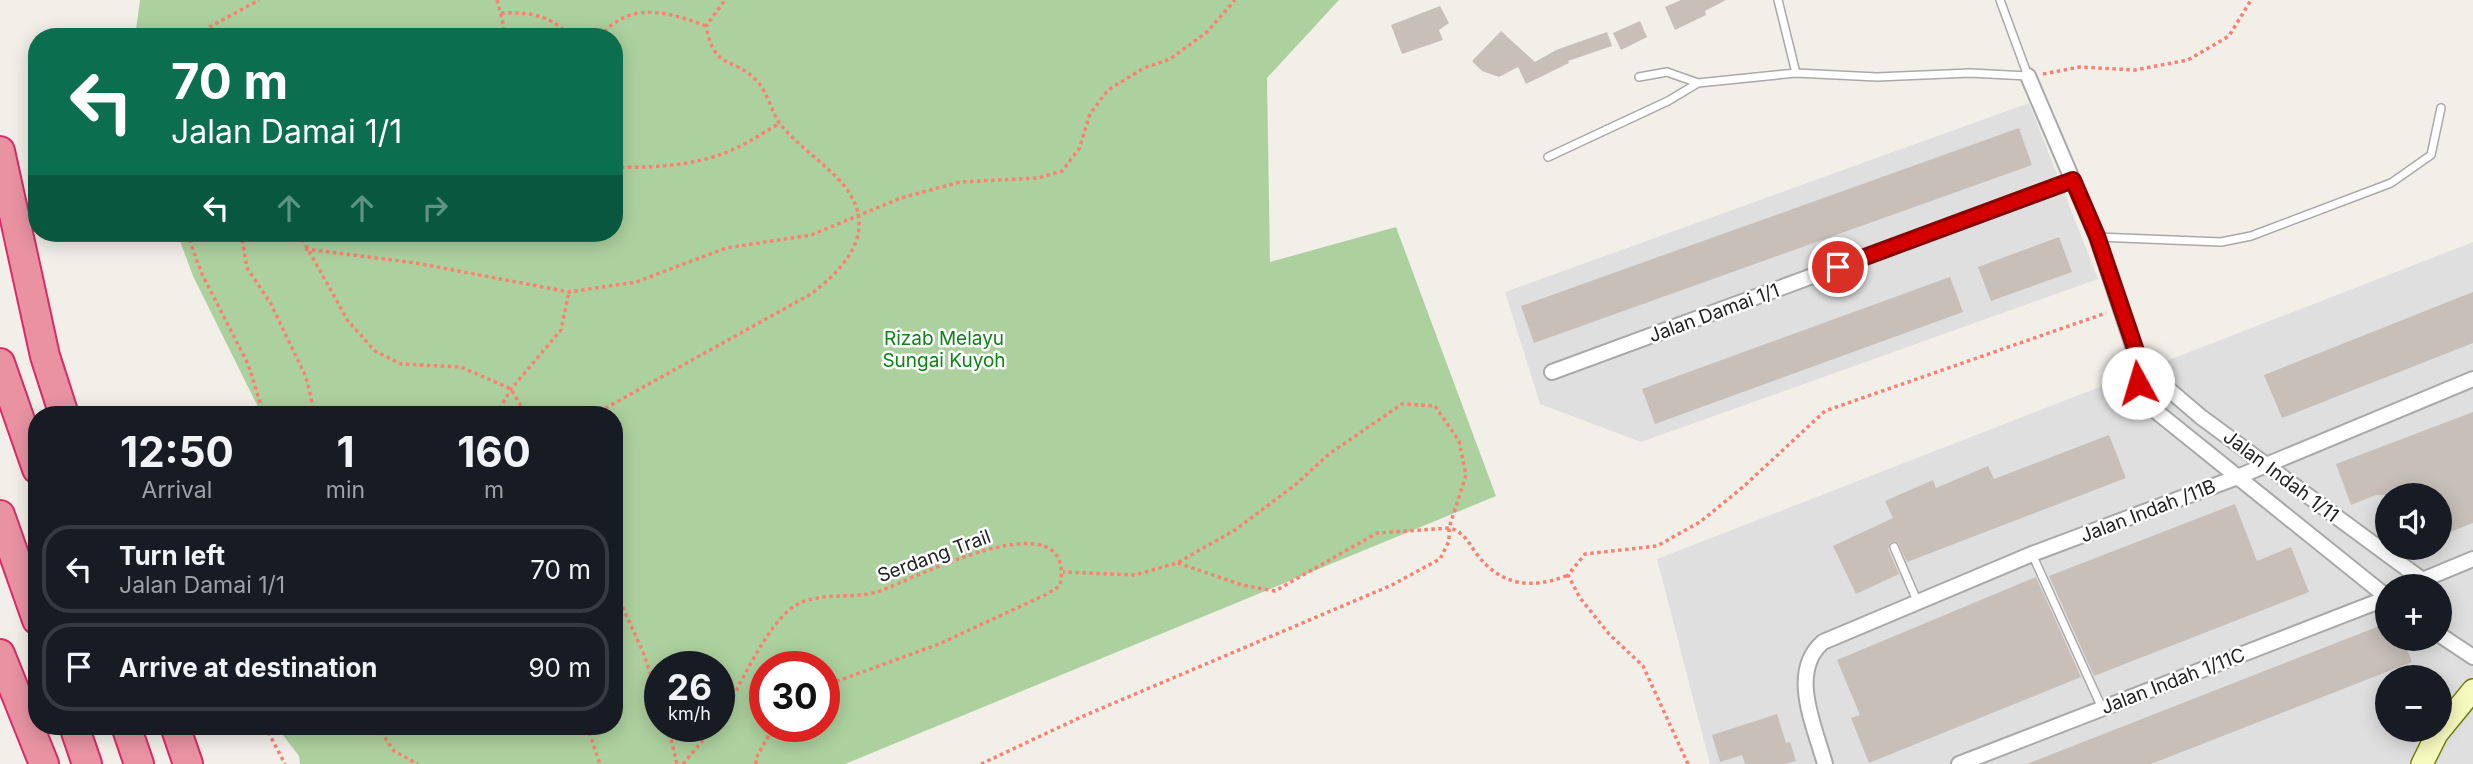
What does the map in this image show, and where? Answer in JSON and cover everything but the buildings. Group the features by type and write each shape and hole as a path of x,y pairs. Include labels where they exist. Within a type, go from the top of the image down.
{"highway":[{"path":"0,151 45,356 61,406"},
{"path":"0,363 28,443"},
{"path":"0,515 28,594"},
{"path":"0,654 28,724"},
{"path":"32,735 44,764"},
{"path":"77,735 87,764"},
{"path":"129,735 139,764"},
{"path":"177,735 188,764"}],"street":[{"name":"Jalan Indah 1/11","path":"2028,76 2097,236 2139,364 2142,400 2235,478 2375,589"},
{"name":"Jalan Damai 1/1","path":"1552,372 2073,180"},
{"name":"Jalan Indah 1/11","path":"2139,364 2201,416 2268,464 2404,574"},
{"name":"Jalan Indah /11B","path":"1825,764 1805,681 1808,661 1823,642 2032,554 2235,478 2473,379"},
{"path":"2439,574 2473,559"},
{"name":"Jalan Indah 1/11C","path":"1959,764 2375,603"},
{"path":"2452,643 2473,657"},
{"path":"2422,764 2437,734 2473,690"}],"lane":[{"path":"1779,0 1796,73"},
{"path":"1548,157 1668,101 1698,83 1796,73 1877,77 1970,73 2028,76 2000,0"},
{"path":"1639,77 1667,72 1698,83"},
{"path":"2097,236 2221,242 2251,236 2325,210 2391,183 2431,155 2441,108"},
{"path":"1894,547 1918,604"},
{"path":"2032,554 2102,708"}],"path":[{"path":"208,28 259,0"},
{"path":"497,0 505,28"},
{"path":"609,406 811,295 839,272 858,242 858,214 844,185 780,123 759,83 747,73 721,60 710,46 706,26 726,0"},
{"path":"305,249 416,263 569,292 636,282 726,248 811,235 858,214 961,182 1038,178 1062,171 1079,149 1090,114 1108,90 1144,68 1170,59 1208,32 1236,0"},
{"path":"2028,76 2080,67 2135,70 2188,60 2229,36 2251,0"},
{"path":"606,28 640,10 672,14 706,26"},
{"path":"501,13 528,12 557,22 562,28"},
{"path":"623,167 682,163 722,154 780,123"},
{"path":"190,242 201,272 248,364 261,406"},
{"path":"243,242 247,268 271,304 306,377 313,406"},
{"path":"302,242 348,321 375,351 401,364 461,367 511,389 521,406"},
{"path":"501,406 511,389 561,330 569,292"},
{"path":"1177,563 1242,585 1275,591 1377,533 1449,528 1460,530 1486,568 1518,585 1548,583 1568,575 1585,554 1657,546 1700,522 1743,487 1825,411 2121,308"},
{"path":"840,680 939,644 1012,612 1060,586 1063,572 1135,575 1177,563 1235,530 1295,485 1329,454 1402,404 1435,406 1459,442 1466,475 1449,528 1449,541 1440,559 1392,584 1081,717 981,764"},
{"name":"Serdang Trail","path":"735,694 775,625 794,607 808,600 877,592 998,545 1024,543 1044,547 1056,555 1063,572"},
{"path":"1568,575 1580,598 1609,634 1643,666 1688,764"},
{"path":"623,608 644,655"},
{"path":"270,735 285,764"},
{"path":"383,735 394,751 418,764"},
{"path":"590,735 600,764"},
{"path":"672,742 677,764"},
{"path":"683,764 702,742"},
{"path":"756,764 756,758 765,742"}],"shaded area":[{"path":"2029,103 2098,279 1641,442 1540,404 1505,292"},
{"path":"2473,242 2473,764 1710,764 1657,559"}],"green space":[{"name":"Rizab Melayu Sungai Kuyoh","path":"140,0 1339,0 1267,78 1270,262 1396,227 1496,496 845,764 300,764 299,756 283,735 623,735 623,406 258,406 193,276 180,242 623,242 623,28 136,28"}],"route":[{"path":"1838,267 2073,180 2097,236 2136,351 2139,364 2138,383"}]}
